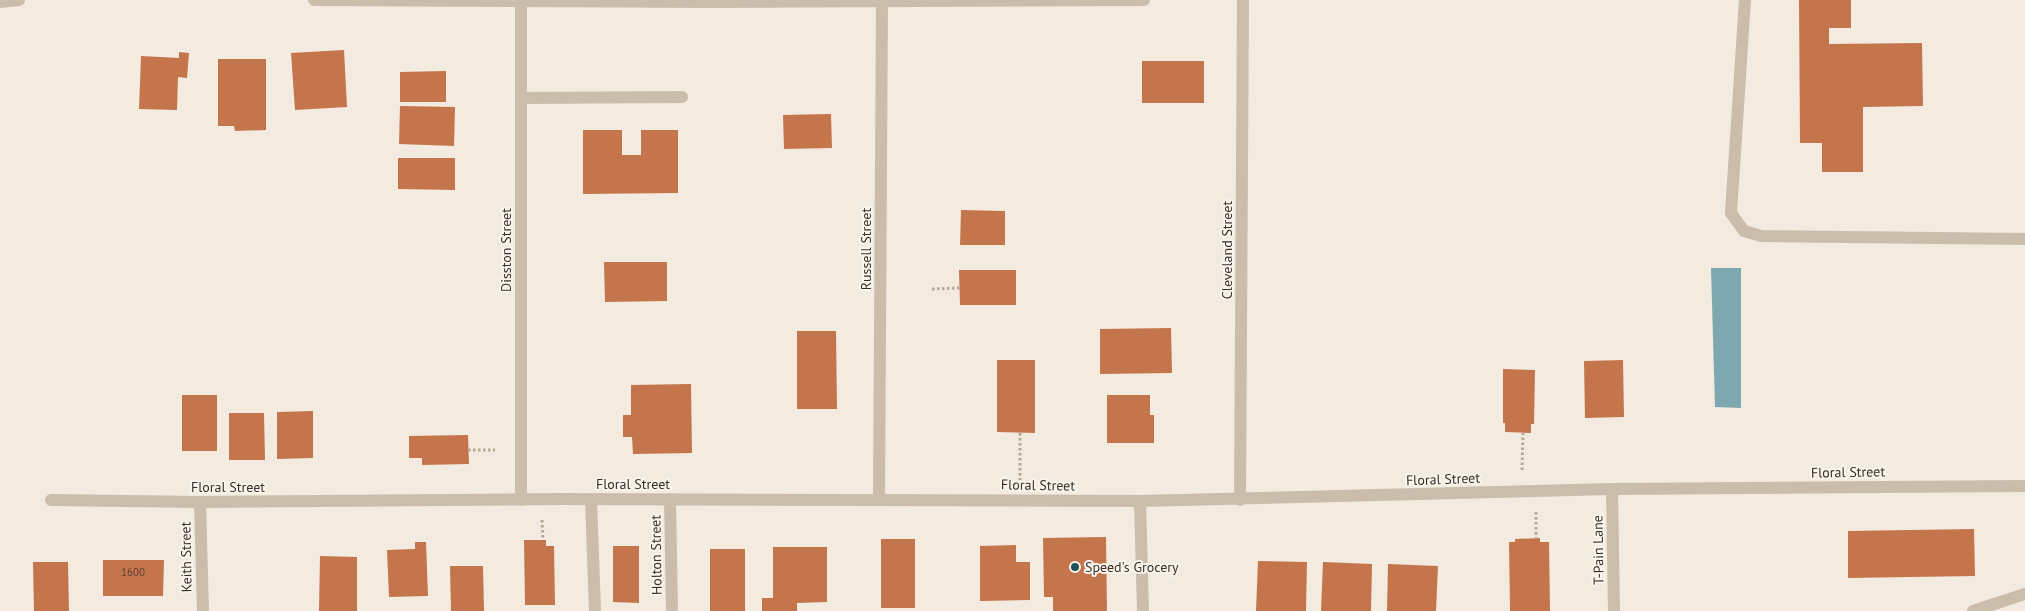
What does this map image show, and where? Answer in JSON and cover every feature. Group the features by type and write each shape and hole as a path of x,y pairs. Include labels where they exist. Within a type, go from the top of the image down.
{"street":[{"path":"0,2 19,0"},
{"path":"314,0 1144,0"},
{"name":"Cleveland Street","path":"1240,500 1243,0"},
{"path":"1745,0 1731,213 1744,231 1761,236 2025,239"},
{"name":"Disston Street","path":"521,1 521,500"},
{"name":"Russell Street","path":"879,499 882,1"},
{"path":"521,98 682,97"},
{"name":"Floral Street","path":"51,500 200,502 591,499 1140,501 1240,500 1612,489 2025,486"},
{"name":"T-Pain Lane","path":"1612,489 1614,611"},
{"path":"591,499 595,611"},
{"name":"Holton Street","path":"670,499 672,611"},
{"path":"1140,501 1143,611"},
{"name":"Keith Street","path":"200,502 202,611"},
{"path":"1973,611 2025,594"}],"path":[{"path":"932,289 960,288"},
{"path":"1020,433 1020,473"},
{"path":"1522,469 1523,433"},
{"path":"468,450 495,450"},
{"path":"1536,492 1536,539"}],"water":[{"path":"1711,268 1741,268 1741,408 1715,407"}],"building":[{"path":"1799,0 1851,0 1851,28 1829,28 1829,44 1922,43 1923,106 1863,107 1863,172 1822,172 1822,143 1800,143"},
{"path":"344,50 347,107 295,110 291,53"},
{"path":"179,52 189,53 187,78 178,77 177,110 139,109 141,56 179,58"},
{"path":"218,59 266,59 266,130 235,131 234,126 218,126"},
{"path":"1142,61 1204,61 1204,103 1142,103"},
{"path":"446,71 446,102 400,102 400,72"},
{"path":"400,106 455,107 454,146 399,144"},
{"path":"831,114 832,148 784,149 783,115"},
{"path":"583,130 622,130 622,155 641,155 641,130 678,130 678,193 583,194"},
{"path":"398,158 455,158 455,190 398,189"},
{"path":"961,210 1005,211 1005,245 960,245"},
{"path":"604,262 667,262 667,301 605,302"},
{"path":"959,270 1016,270 1016,305 960,305"},
{"path":"1171,328 1172,373 1100,374 1100,329"},
{"path":"797,331 836,331 837,409 797,409"},
{"path":"997,360 1035,360 1035,433 997,432"},
{"path":"1623,360 1624,417 1585,418 1584,361"},
{"path":"1503,369 1535,370 1534,424 1531,424 1531,433 1505,432 1505,423 1503,423"},
{"path":"691,384 692,453 633,454 632,437 623,437 623,415 631,415 631,385"},
{"path":"182,395 217,395 217,451 182,451"},
{"path":"1107,395 1150,395 1150,415 1154,415 1154,443 1107,443"},
{"path":"313,411 313,458 277,459 277,412"},
{"path":"229,413 264,413 265,460 229,460"},
{"path":"468,435 469,464 422,465 422,458 409,458 409,436"},
{"path":"1974,529 1975,576 1848,578 1848,531"},
{"name":"Speed's Grocery","path":"1106,537 1107,611 1053,611 1053,597 1044,597 1043,538"},
{"path":"1540,538 1540,542 1549,542 1550,611 1510,611 1509,542 1515,542 1515,539"},
{"path":"881,539 915,539 915,608 881,608"},
{"path":"524,540 546,540 546,546 554,546 555,605 525,605"},
{"path":"415,542 426,542 428,596 389,597 387,550 415,549"},
{"path":"1016,545 1016,562 1030,562 1030,600 980,601 980,546"},
{"path":"613,546 639,546 639,603 613,602"},
{"path":"773,547 827,547 827,602 797,603 797,611 762,611 762,598 773,598"},
{"path":"710,549 745,549 745,611 710,611"},
{"path":"320,556 357,557 357,611 319,611"},
{"path":"103,560 164,560 163,596 103,596"},
{"path":"1258,561 1307,562 1306,611 1256,611"},
{"path":"33,562 68,562 69,611 34,611"},
{"path":"1323,562 1372,564 1371,611 1321,611"},
{"path":"1388,564 1438,566 1436,611 1387,611"},
{"path":"450,566 483,566 484,611 451,611"}],"place":[{"name":"Speed's Grocery","path":"1075,567"}]}
